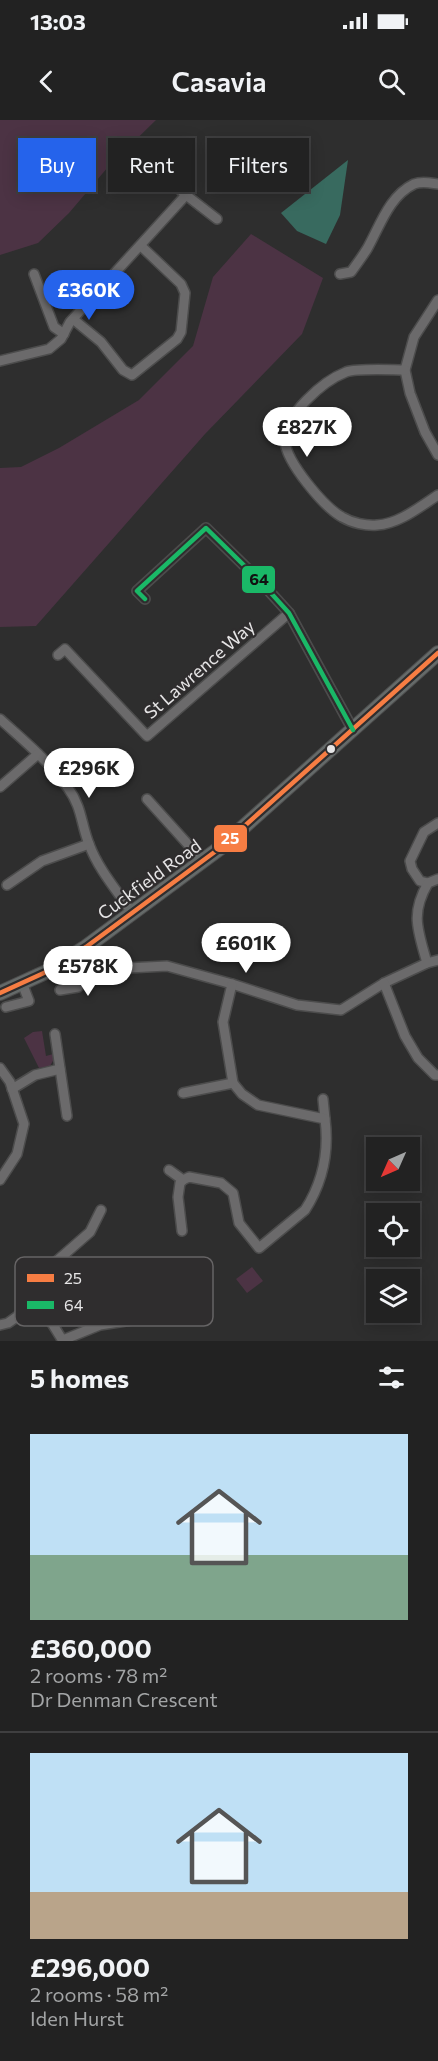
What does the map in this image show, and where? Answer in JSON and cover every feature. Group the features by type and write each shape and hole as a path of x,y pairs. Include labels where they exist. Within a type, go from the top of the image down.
{"street":[{"path":"340,274 351,272 366,250 389,206 415,184 424,182 438,184"},
{"path":"183,192 217,219"},
{"path":"0,361 49,349 64,334 73,319 186,195"},
{"path":"73,319 101,342 123,370 132,375 177,339 181,332 185,293 182,284 141,246"},
{"path":"34,274 54,327 64,334"},
{"path":"438,300 414,337 405,370 410,393 438,455"},
{"path":"405,370 347,372 324,384 296,411 287,428 285,443 308,484 326,506 343,518 364,525 379,525 399,519 438,495"},
{"path":"145,599 137,591 206,528 273,594 289,614 354,730"},
{"name":"St Lawrence Way","path":"58,655 65,649 147,736 289,614"},
{"name":"Cuckfield Road","path":"0,993 46,972 133,914 203,861 263,812 438,653"},
{"path":"0,719 38,754 68,788 82,815 89,844 102,870 133,914"},
{"path":"0,787 38,754"},
{"path":"147,799 203,861"},
{"path":"433,881 420,881 410,861 424,832 438,823"},
{"path":"7,885 42,861 89,844"},
{"path":"427,963 416,925 419,898 433,881"},
{"path":"46,972 167,966 297,1005 341,1010 384,983 438,960"},
{"path":"60,990 78,987 77,972"},
{"path":"6,1007 29,1001 22,983"},
{"path":"384,983 405,1036 418,1058 435,1075 438,1075"},
{"path":"232,984 223,1022 233,1083 249,1100 258,1105 324,1119"},
{"path":"55,1034 68,1116"},
{"path":"0,1068 12,1089 24,1124 17,1154 0,1180"},
{"path":"12,1089 35,1075 60,1069"},
{"path":"183,1093 233,1083"},
{"path":"184,1227 178,1191 183,1180 189,1177 227,1186 233,1193 239,1223 255,1251 299,1217 310,1202 326,1157 327,1139 323,1099"},
{"path":"169,1170 183,1180"},
{"path":"61,1257 90,1232 101,1210"},
{"path":"0,1325 15,1318"},
{"path":"54,1326 63,1341 98,1326"}],"shaded area":[{"path":"0,120 156,120 138,138 108,138 108,167 96,181 96,138 18,138 18,192 87,192 38,243 0,255"},
{"path":"348,160 340,215 326,244 297,231 281,213"},
{"path":"251,234 323,278 302,334 205,434 36,626 0,627 0,468 21,467 59,448 139,400 193,346 213,277"},
{"path":"42,1031 46,1056 53,1054 54,1059 50,1066 39,1068 24,1038 33,1032"},
{"path":"252,1267 263,1281 247,1293 236,1279"}],"transit line":[{"name":"64","path":"145,599 137,591 206,528 289,613 353,730"},
{"name":"25","path":"0,993 46,972 86,947 220,848 438,653"}]}
